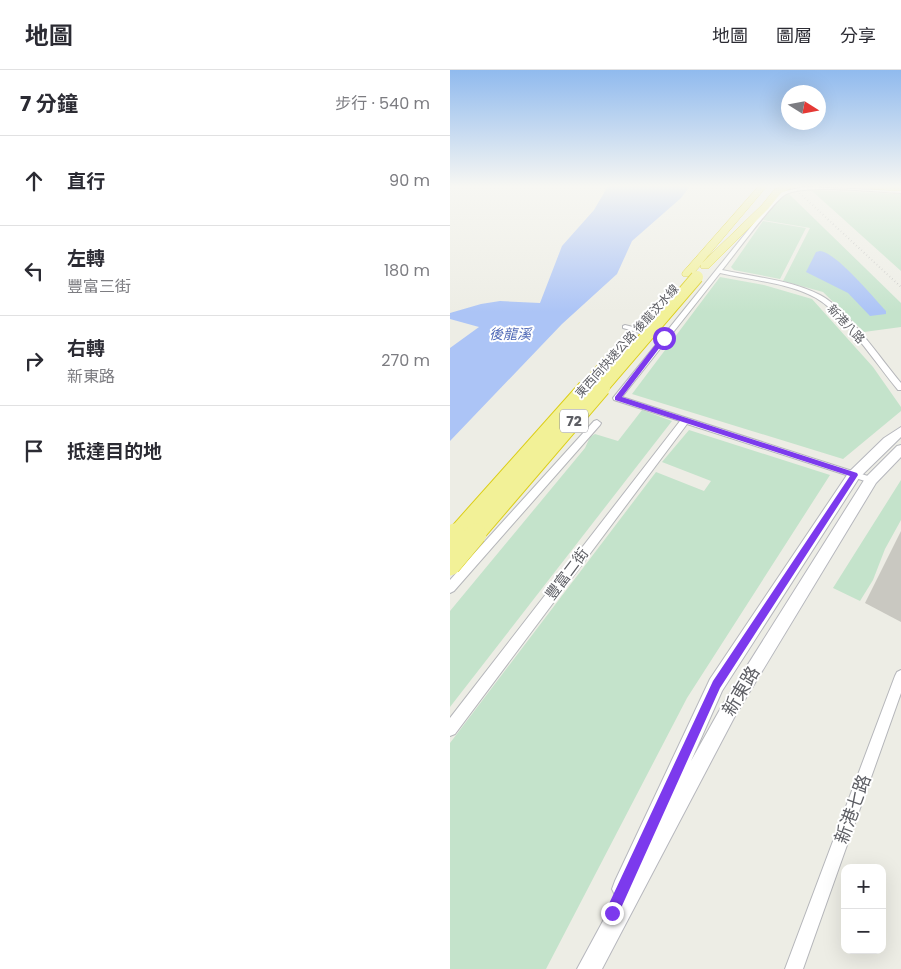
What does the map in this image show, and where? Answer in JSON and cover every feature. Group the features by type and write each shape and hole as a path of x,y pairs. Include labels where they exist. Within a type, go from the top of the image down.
{"highway":[{"name":"東西向快速公路 後龍汶水線","path":"450,540 696,272 730,228"},
{"name":"東西向快速公路 後龍汶水線","path":"450,565 475,538 734,228"},
{"path":"696,272 743,228"},
{"path":"450,573 475,538"}],"main road":[{"name":"新東路","path":"602,946 612,913 716,684 888,440 901,431"},
{"name":"新東路","path":"589,969 729,710 863,477 901,449"}],"street":[{"path":"753,228 716,271 617,398 863,477"},
{"name":"新港八路","path":"716,271 818,296 836,312 901,388"},
{"path":"625,327 664,338"},
{"name":"豐富二街","path":"450,729 685,420"},
{"path":"450,588 597,423"},
{"name":"新港七路","path":"794,969 901,676"}],"green space":[{"path":"758,228 806,228 780,279 734,270 731,267"},
{"path":"810,228 824,228 901,303 901,327 864,332 823,292 783,281"},
{"path":"853,228 901,228 901,271"},
{"path":"720,277 764,285 812,299 873,367 901,407 901,411 843,459 632,394"},
{"path":"642,410 672,421 450,707 450,611 585,448 590,437 595,434 618,441"},
{"path":"689,430 830,475 687,698 546,969 450,969 450,743 656,472 704,491 711,481 662,462"},
{"path":"901,480 901,520 885,549 873,580 860,601 833,588"}],"water":[{"name":"後龍溪","path":"578,228 647,228 632,241 617,274 562,324 450,441 450,348 479,327 450,319 450,313 481,304 500,301 540,303 562,246"},
{"path":"820,251 836,259 845,267 886,311 886,314 870,316 848,293 806,272 816,252"}],"building":[{"path":"901,531 901,622 865,603"}],"railway":[{"path":"837,228 901,287"}],"route":[{"path":"612,913 716,684 854,475 617,398 664,338"}]}
